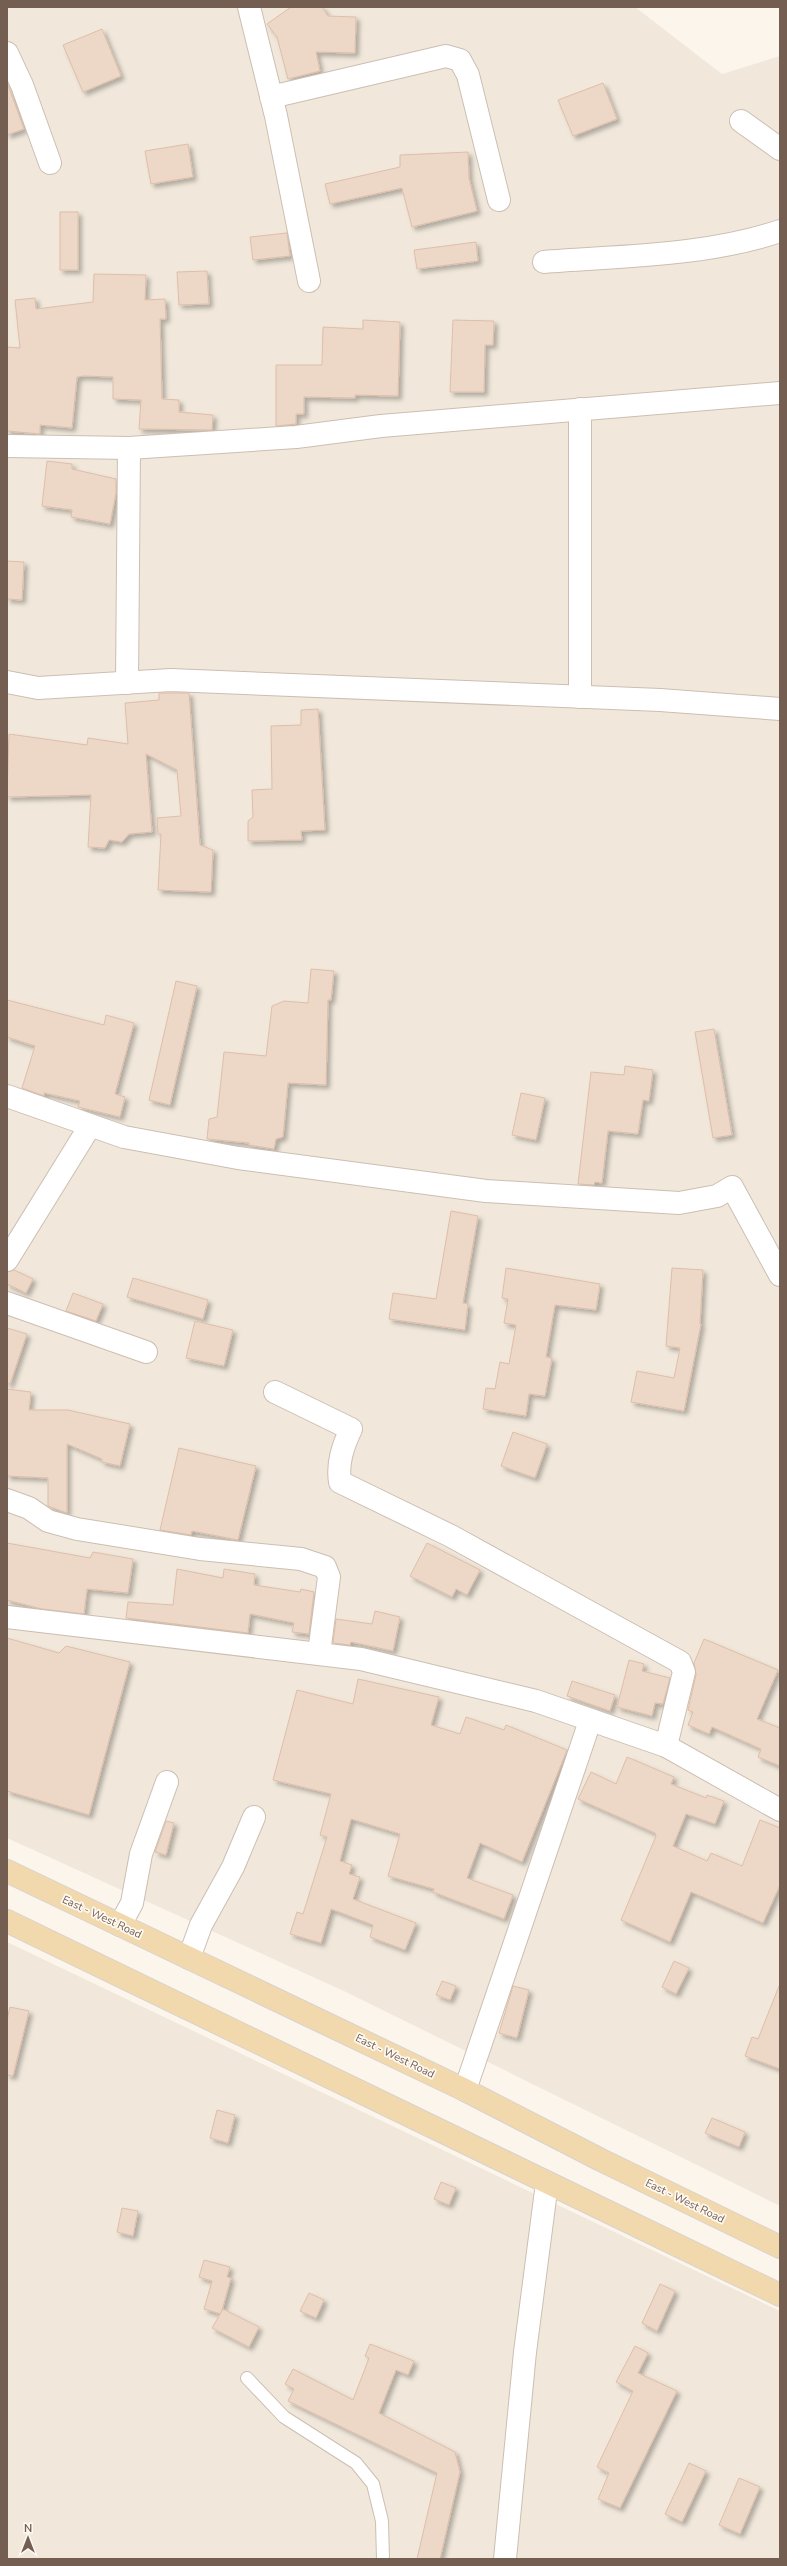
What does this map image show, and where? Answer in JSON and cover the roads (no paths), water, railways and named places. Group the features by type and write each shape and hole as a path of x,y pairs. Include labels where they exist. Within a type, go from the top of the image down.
{"main road":[{"name":"East - West Road","path":"7,1871 465,2090 601,2160 780,2247"},
{"path":"7,1921 780,2295"}],"street":[{"path":"248,7 271,97 308,281"},
{"path":"7,53 22,85 50,163"},
{"path":"271,97 446,56 460,60 468,76 499,200"},
{"path":"741,121 780,148"},
{"path":"544,262 670,253 762,237 780,231"},
{"path":"7,446 128,448 296,437 382,426 780,392"},
{"path":"580,409 580,697"},
{"path":"127,683 128,448"},
{"path":"7,682 38,688 171,680 580,697 780,709"},
{"path":"7,1096 124,1137 238,1158 486,1191 679,1203 717,1196 732,1187 780,1274"},
{"path":"7,1260 90,1126"},
{"path":"7,1303 146,1352"},
{"path":"275,1392 351,1429 344,1443 338,1470 340,1482 451,1536 680,1662 684,1672 666,1746"},
{"path":"7,1500 29,1508 48,1521 77,1529 200,1549 301,1560 325,1567 329,1576 319,1653"},
{"path":"7,1616 361,1659 536,1701 590,1721 666,1746 780,1810"},
{"path":"465,2090 590,1721"},
{"path":"120,1925 132,1903 141,1854 167,1782"},
{"path":"189,1958 201,1925 233,1867 254,1816"},
{"path":"505,2559 525,2352 547,2183"}],"lane":[{"path":"247,2378 284,2417 356,2463 373,2484 382,2521 383,2559"}]}
